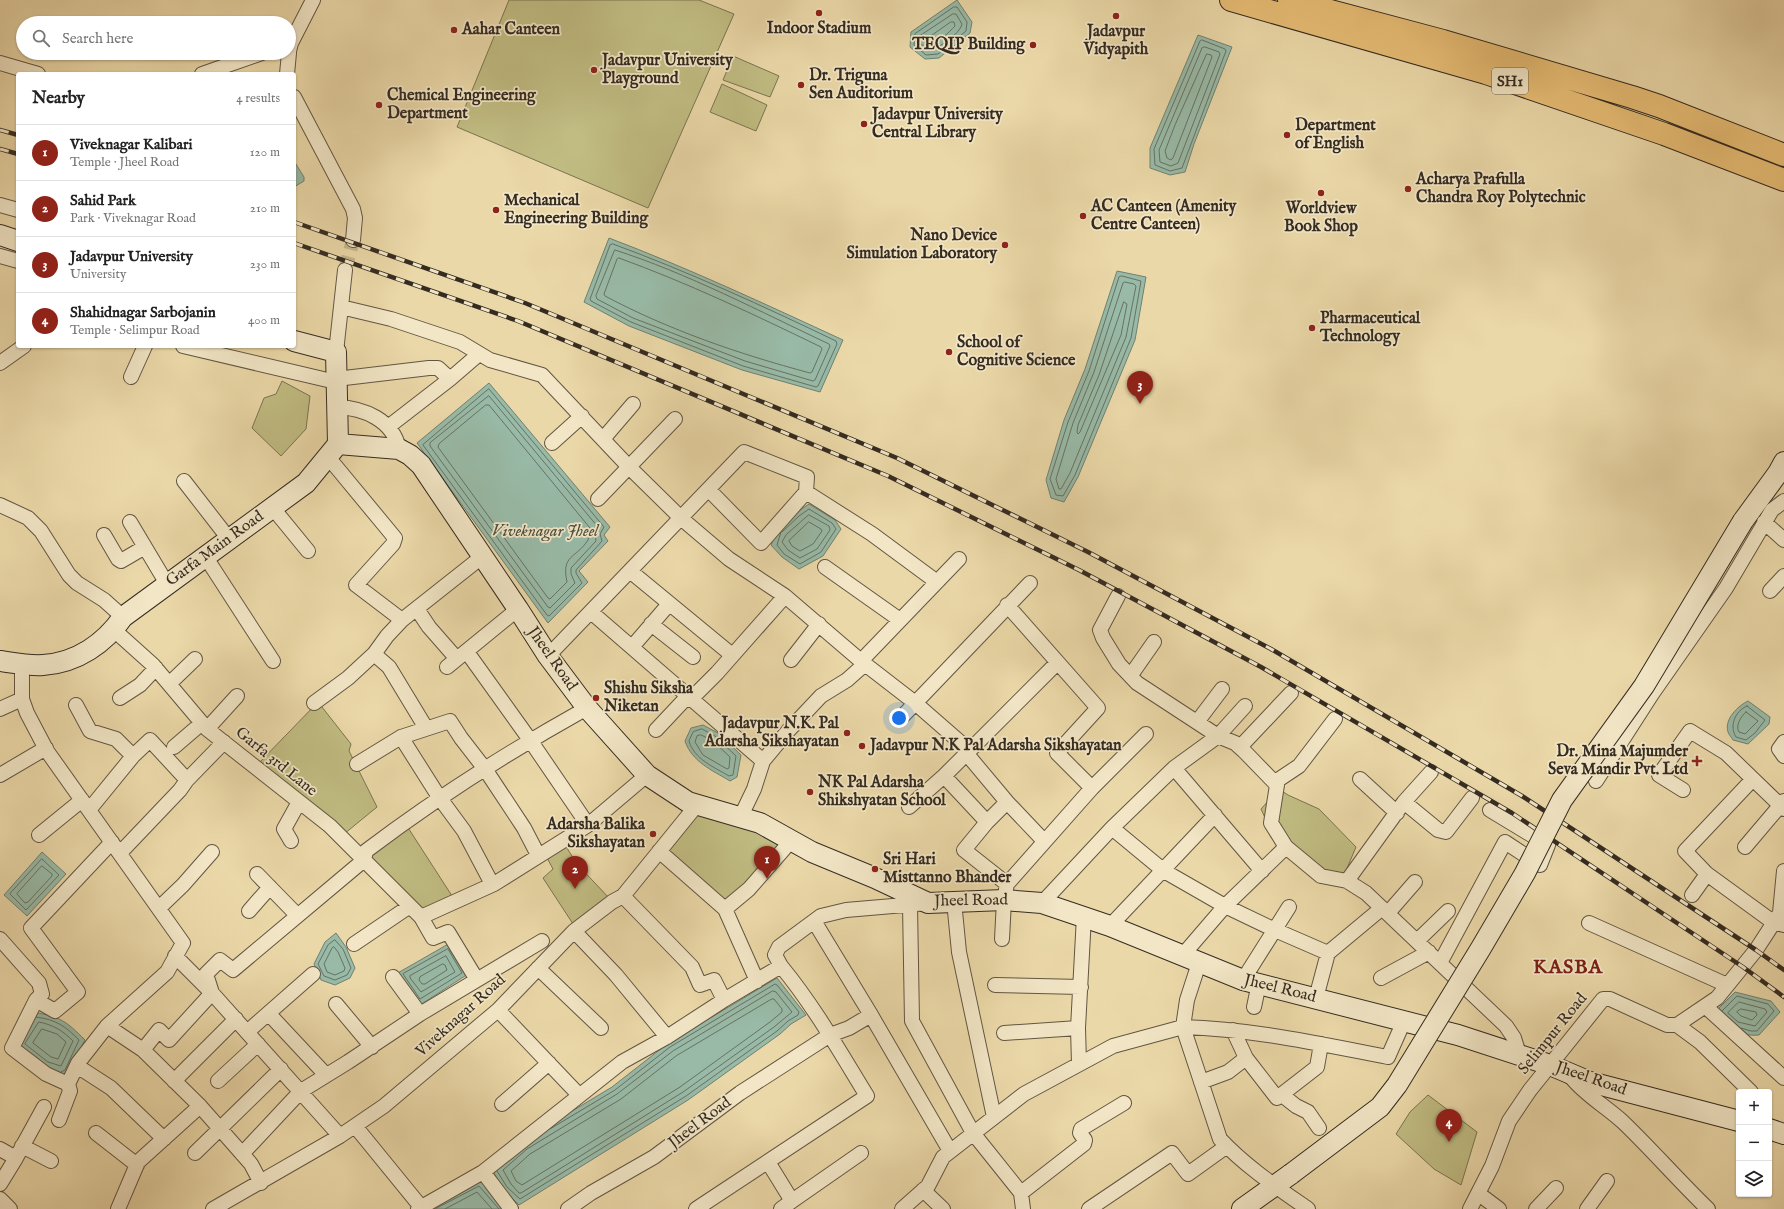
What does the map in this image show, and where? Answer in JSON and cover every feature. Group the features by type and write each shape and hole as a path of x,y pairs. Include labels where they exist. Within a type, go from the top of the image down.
{"main road":[{"name":"SH1","path":"1231,0 1278,4 1443,41 1659,106 1784,155"},
{"name":"SH1","path":"1278,4 1657,131 1784,180"}],"street":[{"path":"296,34 313,0"},
{"path":"208,72 242,60"},
{"path":"287,72 288,60"},
{"path":"0,63 31,72"},
{"path":"296,101 353,210 355,218 353,240"},
{"path":"0,205 16,209"},
{"path":"0,235 16,240"},
{"path":"0,256 16,260"},
{"path":"345,270 336,352 337,407 333,451 395,538 393,544 356,585 402,620"},
{"path":"341,306 391,319 460,342 490,360 542,375 682,519 729,559 785,596 820,624 863,662 914,702 967,751 1007,802 1044,841"},
{"path":"296,342 336,352"},
{"path":"0,364 21,348"},
{"path":"131,377 143,348"},
{"path":"192,348 336,380 429,368 438,368 450,379"},
{"path":"388,427 450,379 479,354"},
{"path":"603,439 633,404"},
{"path":"333,451 400,449 398,442 388,427 366,412 352,408 337,407"},
{"path":"552,443 582,416"},
{"path":"598,499 675,419"},
{"name":"Jheel Road","path":"400,449 415,460 428,474 548,656 587,708 647,775 696,806 770,828 812,852 875,878 919,904 954,901 1006,892 1084,916 1251,982 1404,1021 1519,1054 1590,1082 1736,1120"},
{"name":"Garfa Main Road","path":"0,661 44,665 68,660 100,644 119,624 167,584 306,483 333,451"},
{"path":"548,656 682,519 744,452 807,477 806,492 761,543 709,490"},
{"path":"1242,1209 1380,1107 1397,1085 1525,873 1562,800 1644,686 1734,534 1778,473 1784,462"},
{"path":"184,481 229,538"},
{"path":"806,492 872,534 937,582"},
{"path":"1596,781 1652,694 1726,588 1772,510 1784,501"},
{"name":"Garfa 3rd Lane","path":"0,505 28,518 41,531 69,575 77,583 104,600 119,624 205,726 330,826 421,917 434,938 448,932 477,980"},
{"path":"272,507 308,551"},
{"path":"130,522 167,584"},
{"path":"1764,522 1784,540"},
{"path":"104,535 118,559 121,560 145,547"},
{"path":"205,556 273,661"},
{"path":"314,703 348,678 374,654 387,636 402,620 483,556"},
{"path":"740,818 754,789 763,762 788,731 821,696 847,680 900,620 959,559"},
{"path":"825,567 900,620"},
{"path":"630,572 732,656"},
{"path":"1770,591 1784,576"},
{"path":"900,719 914,702 1030,583"},
{"path":"656,730 717,673 785,596"},
{"path":"1118,596 1100,630 1111,652 1137,684 1218,736 1240,747 1276,782 1277,788 1271,823 1286,847 1321,876 1347,881 1366,893 1506,1026 1514,1038 1519,1054"},
{"path":"632,647 650,624 669,604"},
{"path":"1008,605 1057,664 1098,708 1058,753 1092,788"},
{"path":"417,609 429,627 530,740 588,825"},
{"path":"457,659 518,609"},
{"path":"591,612 632,647 688,699 763,762"},
{"path":"650,624 693,657"},
{"path":"791,660 820,624"},
{"path":"1131,675 1154,642"},
{"path":"374,654 390,667 426,728"},
{"path":"169,684 196,659"},
{"path":"22,664 22,699 27,713 46,748 183,942 167,972 107,1026 77,1066 68,1084 70,1091 59,1120"},
{"path":"909,807 944,776 967,751 1057,664"},
{"path":"120,698 140,685 156,668"},
{"path":"1198,722 1222,690"},
{"path":"1240,747 1291,693"},
{"path":"174,747 205,726 237,696"},
{"path":"0,709 22,699"},
{"path":"76,705 90,730 116,739 133,756"},
{"path":"1042,903 1112,828 1174,768 1218,736 1245,706"},
{"path":"212,993 206,974 220,960 233,970 297,914 364,860 366,851 439,797 486,769 530,740 587,708"},
{"path":"1276,782 1299,766 1335,719"},
{"path":"357,764 401,737 450,721 461,738 486,769 524,828 538,854"},
{"path":"1683,790 1659,775 1690,731 1726,753 1783,805 1745,847"},
{"path":"1002,939 1006,892 1044,841 1092,788 1146,734"},
{"path":"401,737 439,797 464,831 492,884"},
{"path":"39,835 86,805 150,740 187,780"},
{"path":"36,1000 55,1011 78,992 31,928 180,790 187,780 224,742"},
{"path":"1784,742 1778,749 1784,756"},
{"path":"0,775 46,748"},
{"path":"1174,768 1262,871"},
{"path":"1347,881 1370,846 1431,772"},
{"path":"421,917 492,884 538,854 588,825 647,775"},
{"path":"944,776 987,822"},
{"path":"1360,779 1400,808 1438,830 1446,832 1472,798"},
{"path":"1753,779 1685,851 1707,874 1778,924"},
{"path":"291,841 284,829 299,802"},
{"path":"1006,892 964,850 987,822 1007,802"},
{"name":"Viveknagar Road","path":"213,1209 236,1204 261,1183 340,1136 384,1106 498,1010 574,931 612,902 623,896 696,806"},
{"path":"1440,963 1505,842 1540,865 1548,845 1490,810"},
{"path":"1110,926 1164,871 1215,815"},
{"path":"1112,828 1164,871 1225,906 1328,953"},
{"path":"725,909 749,889 791,841"},
{"path":"1286,847 1225,906 1191,959 1183,1027 1220,1139 1275,1186 1308,1209"},
{"path":"659,851 725,909 757,981"},
{"path":"159,908 183,885 212,852"},
{"path":"1748,1089 1700,1042 1677,1025 1706,1007 1717,998 1778,924 1781,910 1784,871"},
{"path":"257,874 297,914"},
{"path":"1692,895 1707,874"},
{"path":"1316,998 1328,953 1385,911 1415,882"},
{"path":"249,911 270,886"},
{"path":"623,896 692,967 700,985 714,980 724,1000"},
{"path":"954,901 959,952 994,1117"},
{"path":"702,1207 868,1096 830,1035 782,966 775,954 779,947 821,916 846,910 919,904 912,1021 973,1133 1021,1193 1023,1209"},
{"path":"354,944 410,906"},
{"path":"1254,1007 1251,982 1275,930 1289,907"},
{"path":"1417,941 1448,911"},
{"path":"1079,1064 1078,1028 1084,916"},
{"path":"814,921 871,1015 950,1151"},
{"path":"1589,923 1727,985"},
{"path":"574,931 616,975 667,1038"},
{"path":"0,939 39,983 42,994 36,1000 12,1048 46,1074 68,1084"},
{"path":"242,1154 300,1091 372,1047 420,1014 542,941"},
{"path":"1381,978 1429,952"},
{"path":"176,956 212,993 340,1136"},
{"path":"355,1126 419,1208 483,1172 622,1062 667,1038 724,1000 782,966"},
{"path":"538,968 601,1028"},
{"path":"247,1032 313,974"},
{"path":"393,978 420,1014"},
{"path":"995,985 1081,986"},
{"path":"142,1050 159,1030 168,1040 212,993"},
{"name":"Selimpur Road","path":"1470,1209 1492,1166 1509,1122 1530,1090 1580,1025 1605,998 1667,1025 1677,1025"},
{"path":"336,1004 372,1047"},
{"path":"1706,1007 1784,1078"},
{"path":"498,1010 579,1095"},
{"path":"269,1014 326,1075"},
{"name":"Jheel Road","path":"568,1209 591,1193 654,1157 740,1093 830,1035 849,1028 871,1015"},
{"path":"174,1081 236,1020"},
{"path":"902,1209 928,1186 943,1157 973,1133 1024,1094 1113,1046 1183,1027 1233,1030 1271,1035 1388,1057 1404,1021"},
{"path":"107,1026 142,1050 200,1106 251,1164 261,1183"},
{"path":"1004,1033 1078,1028"},
{"path":"1233,1030 1246,1058 1277,1098 1318,1068 1321,1044"},
{"path":"218,1081 258,1044"},
{"path":"1201,1082 1228,1072 1246,1058"},
{"path":"502,1104 549,1063"},
{"path":"77,1066 112,1088 164,1139"},
{"path":"196,1153 221,1130 281,1069"},
{"path":"1568,1073 1579,1086 1623,1122 1707,1209"},
{"path":"1282,1095 1296,1106 1308,1112 1319,1128"},
{"path":"1021,1193 1084,1144 1085,1140 1080,1133 1081,1129 1124,1103"},
{"path":"118,1209 137,1165 200,1106"},
{"path":"0,1184 44,1107"},
{"path":"1772,1130 1784,1134"},
{"path":"96,1133 137,1165"},
{"path":"1089,1209 1172,1153 1188,1174 1227,1146"},
{"path":"0,1149 19,1152 51,1161"},
{"path":"768,1162 786,1205 862,1153"},
{"path":"483,1172 511,1209"},
{"path":"1587,1209 1607,1181"},
{"path":"1536,1209 1556,1188"},
{"path":"923,1190 943,1209"},
{"path":"1479,1194 1499,1209"},
{"path":"0,1199 10,1209"}],"shaded area":[{"name":"Jadavpur University Playground","path":"509,0 699,0 734,14 648,208 457,127"},
{"path":"733,56 779,76 770,97 723,80"},
{"path":"722,84 767,105 756,131 710,112"},
{"path":"282,381 310,396 306,429 281,456 252,428 264,398 276,394"},
{"path":"318,702 351,744 349,751 377,807 344,834 257,765"},
{"path":"1279,789 1288,795 1319,809 1356,847 1345,873 1322,872 1271,831 1261,809"},
{"path":"698,810 787,842 720,908 662,851"},
{"path":"405,823 454,899 422,914 368,861 368,852"},
{"path":"565,845 577,864 610,899 575,927 543,878 553,869 546,856"},
{"path":"1428,1095 1477,1132 1461,1185 1434,1169 1396,1134 1410,1112"}],"water":[{"path":"957,0 972,22 970,33 939,58 925,59 910,47 911,32"},
{"path":"1198,35 1232,47 1194,144 1185,172 1170,175 1150,168 1150,148"},
{"path":"296,164 304,177 304,181 296,186"},
{"path":"609,238 697,274 843,340 820,392 742,370 629,326 584,302"},
{"path":"1117,271 1146,277 1135,340 1078,477 1064,502 1051,498 1046,480 1064,420 1085,369"},
{"name":"Viveknagar Jheel","path":"489,383 610,527 604,535 608,541 579,571 588,582 548,623 417,443"},
{"path":"809,504 835,520 841,529 823,556 799,569 782,557 771,545 782,526"},
{"path":"1748,701 1770,717 1769,724 1748,744 1733,740 1728,733 1727,727 1730,718 1736,710"},
{"path":"703,725 718,733 741,755 737,777 730,781 703,765 692,755 688,748 685,741 691,728"},
{"path":"42,852 66,874 27,916 4,895"},
{"path":"336,933 346,947 355,968 350,978 335,985 321,980 314,964 325,942"},
{"path":"450,943 468,974 420,1005 396,974"},
{"path":"777,978 806,1015 791,1024 780,1034 688,1100 519,1205 504,1190 491,1168 521,1142 612,1087 667,1044"},
{"path":"1735,992 1771,1001 1780,1012 1759,1035 1740,1032 1730,1025 1716,1011"},
{"path":"33,1012 57,1018 68,1024 85,1040 67,1074 61,1077 18,1050"},
{"path":"480,1180 504,1209 426,1209"}],"tunnel":[{"path":"345,270 353,240"}],"railway":[{"path":"0,130 16,134"},
{"path":"0,149 16,153"},
{"path":"296,223 525,303 897,458 1088,552 1271,649 1522,796 1784,970"},
{"path":"296,244 518,321 888,476 1079,570 1261,667 1512,813 1743,967 1784,997"}],"place":[{"name":"Indoor Stadium","path":"819,13"},
{"name":"Jadavpur Vidyapith","path":"1116,16"},
{"name":"Aahar Canteen","path":"454,30"},
{"name":"TEQIP Building","path":"1033,45"},
{"name":"Jadavpur University Playground","path":"594,70"},
{"name":"Dr. Triguna Sen Auditorium","path":"801,85"},
{"name":"Chemical Engineering Department","path":"379,105"},
{"name":"Jadavpur University Central Library","path":"864,124"},
{"name":"Department of English","path":"1287,135"},
{"name":"Acharya Prafulla Chandra Roy Polytechnic","path":"1408,189"},
{"name":"Worldview Book Shop","path":"1321,193"},
{"name":"Mechanical Engineering Building","path":"496,210"},
{"name":"AC Canteen (Amenity Centre Canteen)","path":"1083,216"},
{"name":"Nano Device Simulation Laboratory","path":"1005,245"},
{"name":"Pharmaceutical Technology","path":"1312,328"},
{"name":"School of Cognitive Science","path":"949,352"},
{"name":"Jadavpur University","path":"1140,404"},
{"name":"Shishu Siksha Niketan","path":"596,698"},
{"name":"Jadavpur N.K. Pal Adarsha Sikshayatan","path":"847,733"},
{"name":"Jadavpur N.K Pal Adarsha Sikshayatan","path":"862,746"},
{"name":"Dr. Mina Majumder Seva Mandir Pvt. Ltd","path":"1697,761"},
{"name":"NK Pal Adarsha Shikshyatan School","path":"810,792"},
{"name":"Adarsha Balika Sikshayatan","path":"653,834"},
{"name":"Sri Hari Misttanno Bhander","path":"875,869"},
{"name":"Viveknagar Kalibari","path":"767,879"},
{"name":"Sahid Park","path":"575,889"},
{"name":"Shahidnagar Sarbojanin","path":"1449,1142"}],"district":[{"name":"KASBA","path":"1568,967"}]}
